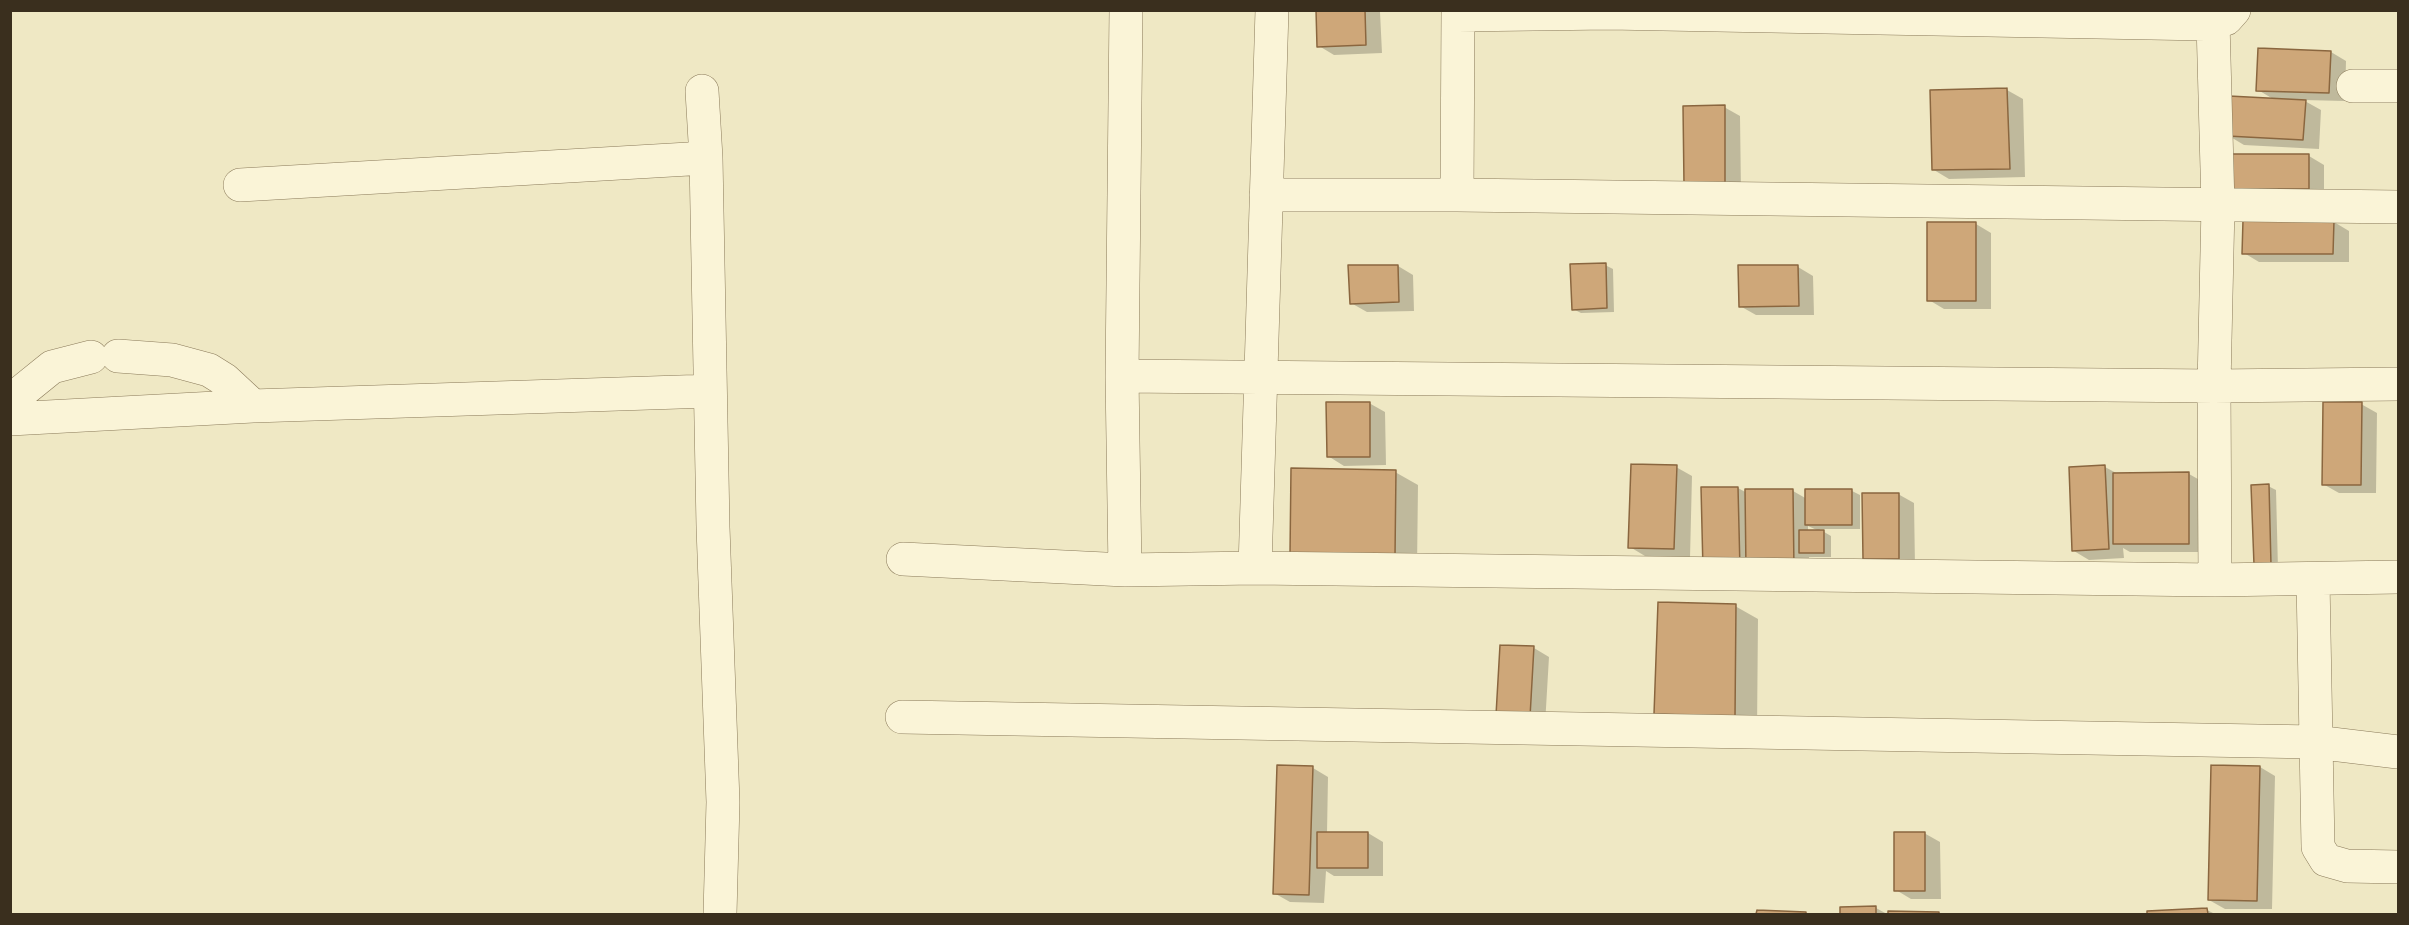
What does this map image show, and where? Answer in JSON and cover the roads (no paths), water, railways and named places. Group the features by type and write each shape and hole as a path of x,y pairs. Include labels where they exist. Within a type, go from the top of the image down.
{"street":[{"path":"1125,570 1122,376 1126,10"},
{"path":"1255,568 1272,10"},
{"path":"1457,195 1458,13 1609,12 2205,24 2223,16 2214,386 2215,580"},
{"path":"2353,86 2398,86"},
{"path":"702,91 706,158 710,391 723,802 720,915"},
{"path":"240,185 706,158"},
{"path":"1266,195 1457,195 2398,207"},
{"path":"10,401 52,366 104,356 172,360 209,370 225,380 253,406"},
{"path":"1122,376 2214,386 2398,384"},
{"path":"10,419 253,406 710,391"},
{"path":"903,559 1125,570 1255,568 2215,580 2398,578"},
{"path":"2313,580 2318,848 2326,860 2347,866 2398,867"},
{"path":"902,717 2315,742 2398,752"}]}
